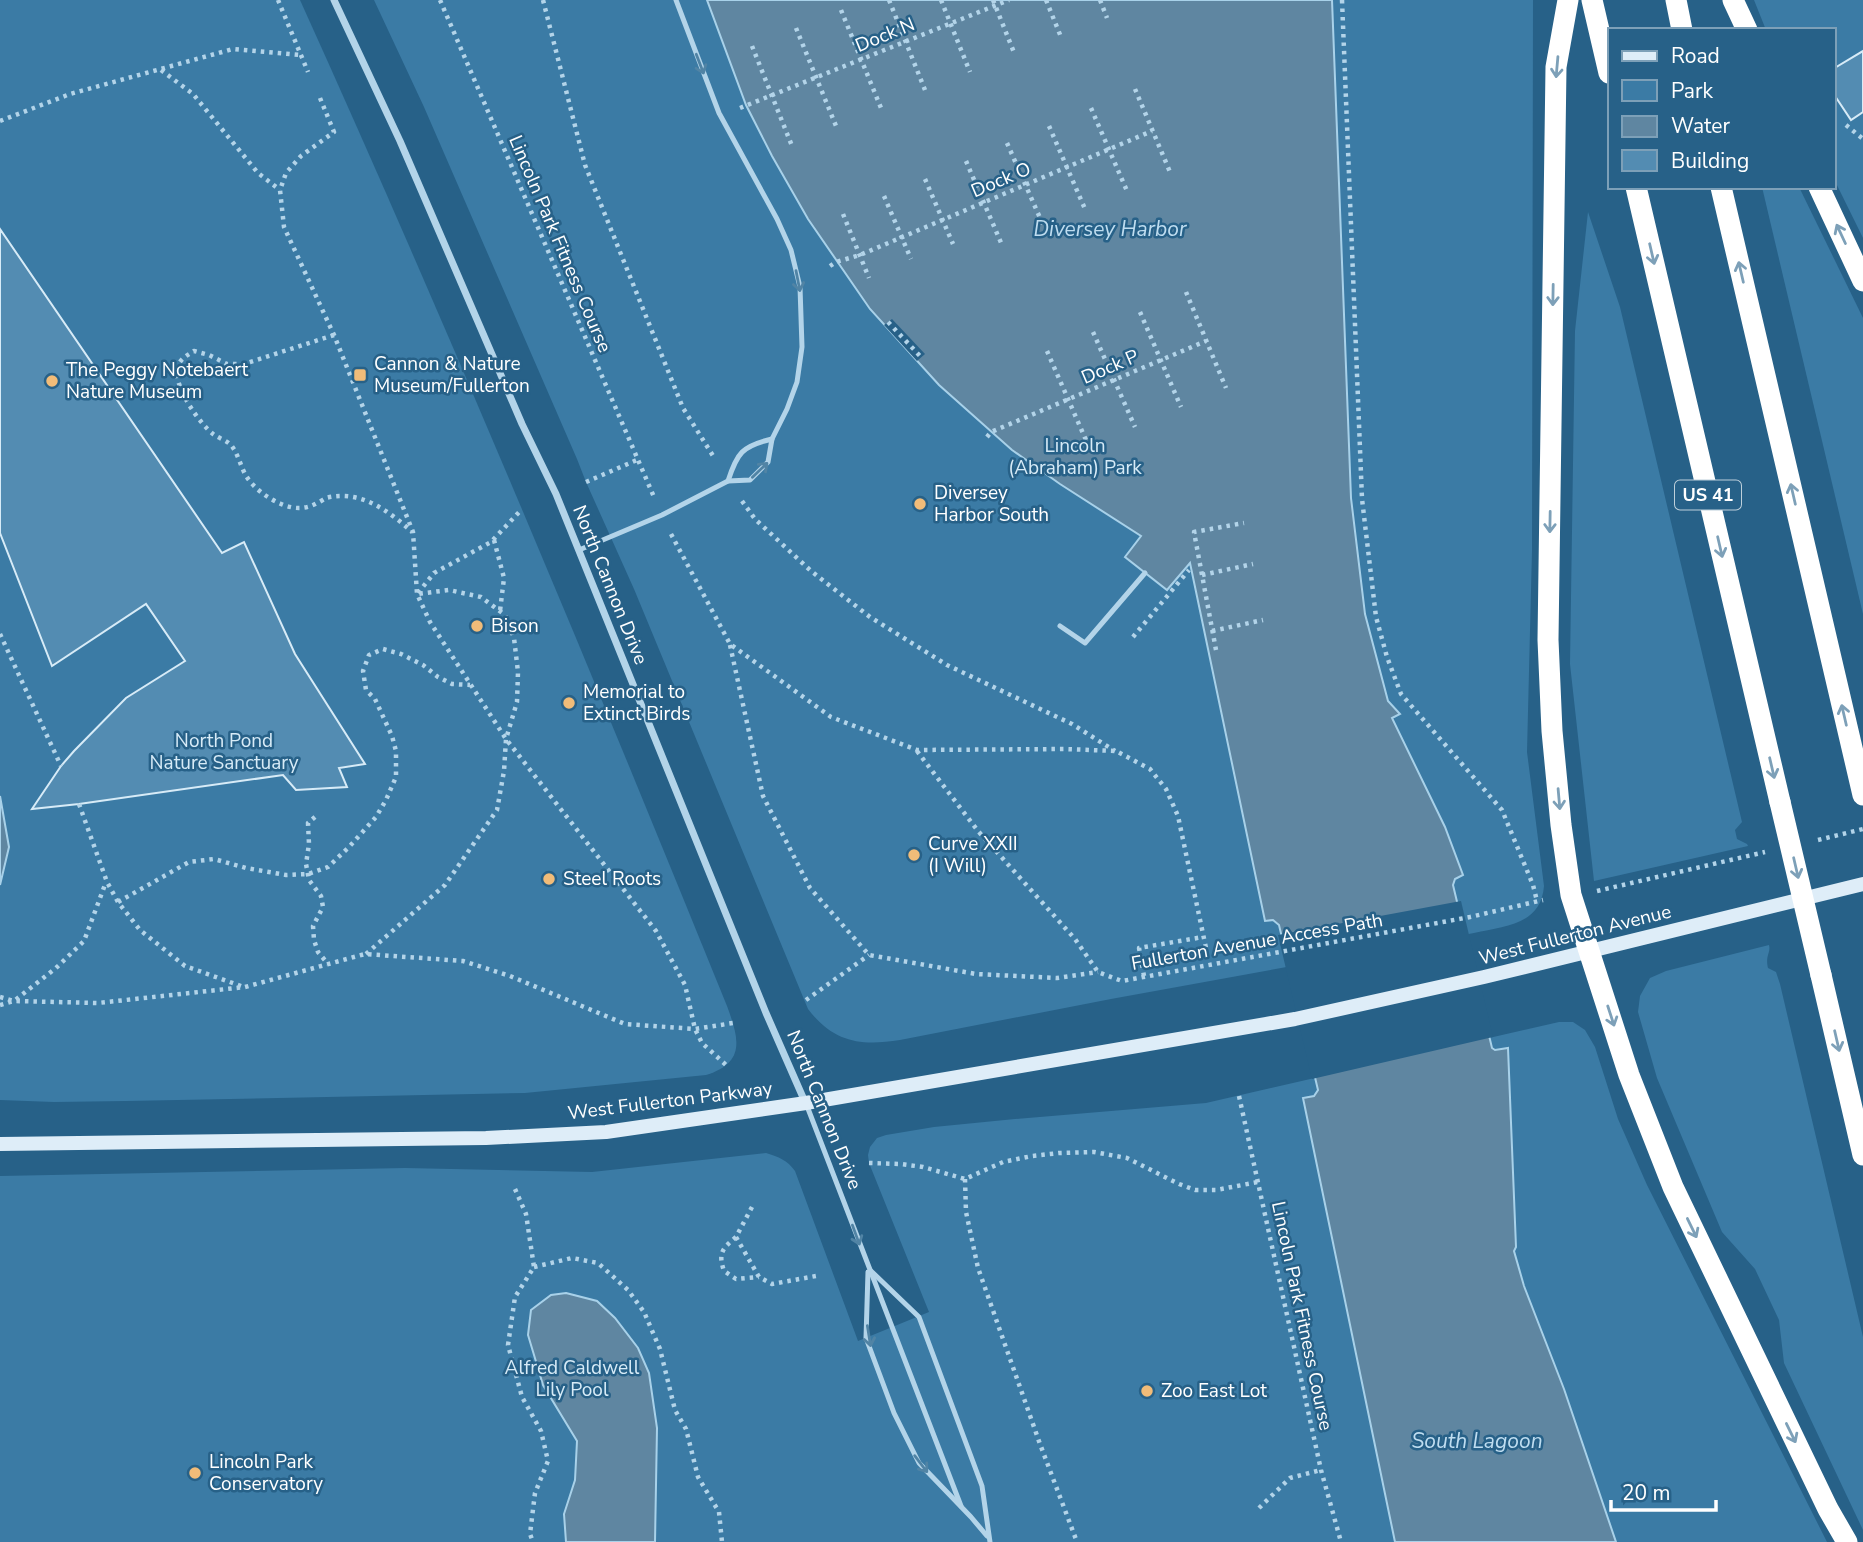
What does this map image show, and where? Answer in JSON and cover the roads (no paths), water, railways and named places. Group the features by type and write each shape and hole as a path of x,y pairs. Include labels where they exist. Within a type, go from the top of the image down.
{"highway":[{"path":"1567,0 1556,67 1548,640 1552,731 1571,895 1629,1075 1673,1187 1828,1509 1847,1542"},
{"path":"1592,0 1608,69"},
{"path":"1676,0 1682,28"},
{"path":"1733,0 1746,28"},
{"name":"US 41","path":"1636,189 1863,1154"},
{"path":"1721,189 1861,788"},
{"path":"1820,189 1863,281"}],"main road":[{"name":"West Fullerton Avenue","path":"1295,1019 1485,977 1863,884"},
{"name":"West Fullerton Parkway","path":"0,1144 486,1138 606,1132 806,1103 1295,1019"}],"street":[{"name":"North Cannon Drive","path":"334,0 400,141 517,412 556,494 766,1013 806,1103"}],"lane":[{"path":"579,550 662,515 728,481 750,480 768,462 772,439 797,382 802,347 800,287 791,250 719,113 676,0"},
{"path":"728,481 735,460 751,444 772,439"},
{"path":"1060,626 1085,643 1145,573"},
{"name":"North Cannon Drive","path":"806,1103 961,1506"},
{"name":"North Cannon Drive","path":"869,1269 866,1338 894,1413 919,1464 989,1539"},
{"name":"North Cannon Drive","path":"869,1269 919,1317 982,1486 989,1539"}],"water":[{"name":"Diversey Harbor","path":"707,0 1332,0 1351,498 1365,614 1388,701 1400,714 1392,718 1445,827 1463,875 1455,879 1453,885 1492,1048 1508,1048 1516,1247 1514,1251 1524,1286 1564,1389 1616,1542 1395,1542 1303,1098 1314,1096 1318,1090 1279,925 1273,920 1265,921 1190,563 1167,590 1125,557 1141,536 1012,450 939,385 870,309 808,219 772,156 746,105"},
{"path":"0,796 9,847 0,885"},
{"name":"Alfred Caldwell Lily Pool","path":"566,1293 597,1301 615,1318 638,1348 649,1373 657,1428 655,1542 566,1542 564,1514 575,1480 577,1441 543,1385 528,1335 531,1310 551,1295"}],"place":[{"name":"Cannon & Nature Museum/Fullerton","path":"360,375"},
{"name":"The Peggy Notebaert Nature Museum","path":"52,381"},
{"name":"Diversey Harbor South","path":"920,504"},
{"name":"Bison","path":"477,626"},
{"name":"Memorial to Extinct Birds","path":"569,703"},
{"name":"Curve XXII (I Will)","path":"914,855"},
{"name":"Steel Roots","path":"549,879"},
{"name":"Zoo East Lot","path":"1147,1391"},
{"name":"Lincoln Park Conservatory","path":"195,1473"}],"park label":[{"name":"Lincoln (Abraham) Park","path":"1075,457"},
{"name":"North Pond Nature Sanctuary","path":"224,752"}],"water label":[{"name":"South Lagoon","path":"1477,1441"}]}
